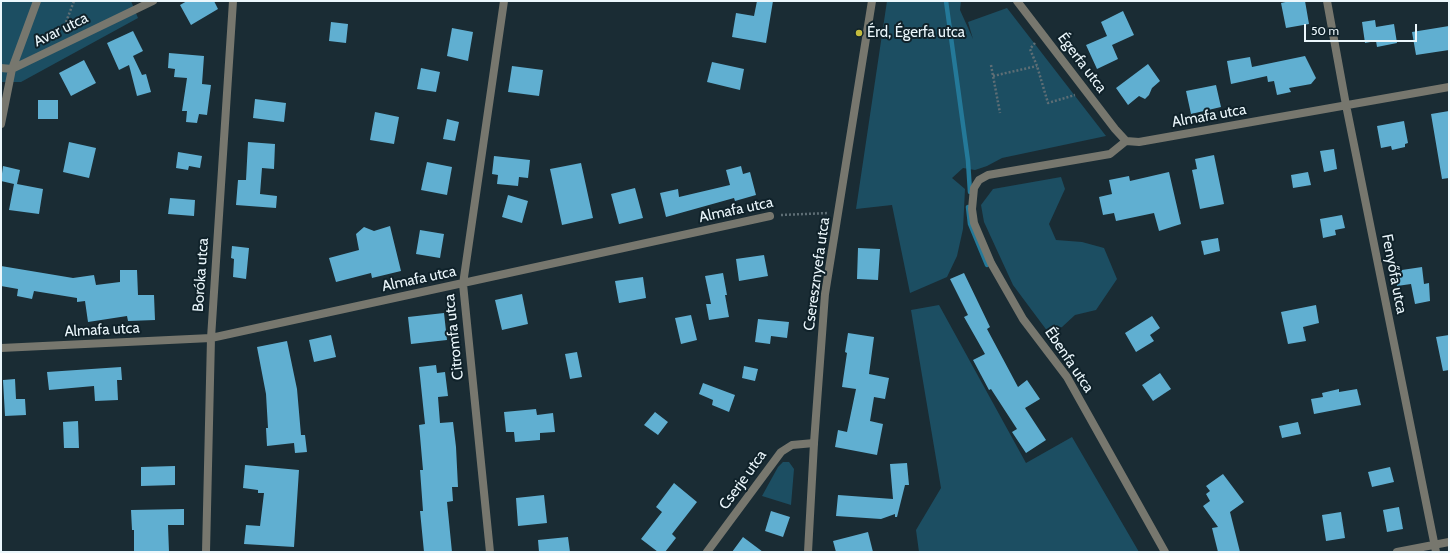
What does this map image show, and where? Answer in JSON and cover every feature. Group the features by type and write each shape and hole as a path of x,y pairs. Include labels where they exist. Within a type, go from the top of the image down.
{"street":[{"path":"1,124 12,69 37,1"},
{"name":"Avar utca","path":"12,69 153,1"},
{"name":"Boróka utca","path":"206,552 211,338 233,1"},
{"name":"Citromfa utca","path":"490,552 463,284 504,1"},
{"name":"Cseresznyefa utca","path":"808,552 825,294 872,1"},
{"name":"Égerfa utca","path":"1017,1 1115,129 1126,141"},
{"name":"Fenyőfa utca","path":"1327,1 1346,105 1435,548"},
{"path":"1,68 12,69"},
{"name":"Almafa utca","path":"1126,141 1139,142 1449,87"},
{"name":"Ébenfa utca","path":"1126,141 1110,154 988,175 979,180 974,188 972,209 974,223 992,263 1023,319 1067,377 1165,552"},
{"name":"Almafa utca","path":"1,348 211,338 770,216"},
{"name":"Cserje utca","path":"707,552 781,452 792,445 814,443"},
{"path":"1397,552 1435,548 1449,542"}],"path":[{"path":"67,42 66,22 74,1"},
{"path":"1035,43 1030,49 1037,66 1048,103 1075,95"},
{"path":"991,65 1000,112"},
{"path":"993,76 1037,66"},
{"name":"Almafa utca","path":"770,216 789,214 811,215 839,212"}],"shaded area":[{"path":"1,1 131,1 138,18 21,82 1,82"},
{"path":"887,1 961,1 960,10 973,39 968,22 1007,8 1106,136 1002,158 987,166 975,170 963,168 952,178 965,189 963,229 957,256 947,277 910,293 892,205 856,209"},
{"path":"1061,177 1065,189 1049,224 1056,240 1082,242 1104,248 1117,279 1096,310 1075,315 1062,327 1048,332 1013,285 984,222 981,205 993,189"},
{"path":"939,305 1026,463 1072,437 1139,552 919,552 916,530 941,488 911,310"},
{"path":"783,462 789,462 794,469 791,505 762,496 778,467"}],"building":[{"path":"187,1 214,1 218,9 191,25 180,5"},
{"path":"757,1 773,1 766,43 732,37 736,13 754,16"},
{"path":"1290,1 1305,1 1309,24 1286,28 1281,3"},
{"path":"1123,11 1134,35 1112,45 1118,59 1097,69 1086,45 1107,36 1101,22"},
{"path":"1375,20 1376,27 1394,24 1397,43 1377,47 1376,41 1365,43 1362,22"},
{"path":"331,22 348,24 346,43 329,41"},
{"path":"1449,26 1449,50 1416,55 1412,32"},
{"path":"452,28 473,32 468,61 447,56"},
{"path":"133,31 143,51 133,56 142,75 146,74 151,92 137,96 129,65 119,70 107,43"},
{"path":"169,53 204,56 202,84 211,85 207,115 199,114 197,123 186,122 187,111 182,111 187,78 174,77 175,69 168,68"},
{"path":"1305,56 1316,78 1311,84 1289,88 1291,92 1277,95 1274,81 1268,82 1267,76 1231,84 1227,61 1250,57 1252,67"},
{"path":"84,60 96,83 71,96 59,73"},
{"path":"712,62 744,69 740,90 707,82"},
{"path":"1148,64 1160,81 1152,88 1149,95 1145,99 1139,96 1128,105 1116,88"},
{"path":"512,66 543,70 539,96 508,92"},
{"path":"421,68 440,72 436,92 417,89"},
{"path":"1216,85 1221,107 1191,114 1186,91"},
{"path":"255,99 286,103 284,122 253,118"},
{"path":"38,100 58,100 58,119 38,119"},
{"path":"1449,111 1449,178 1442,179 1431,114"},
{"path":"375,112 399,117 394,144 370,140"},
{"path":"447,119 459,122 455,141 443,139"},
{"path":"1404,121 1408,143 1405,144 1405,147 1392,150 1391,146 1381,148 1377,126"},
{"path":"69,142 96,148 89,178 63,172"},
{"path":"248,142 275,144 274,169 262,168 260,194 277,196 276,208 236,205 238,180 246,180"},
{"path":"1334,149 1337,169 1324,172 1320,151"},
{"path":"178,152 202,156 200,168 189,166 188,170 176,168"},
{"path":"1214,155 1224,204 1200,209 1192,170 1197,169 1195,159"},
{"path":"494,156 530,160 528,178 519,177 518,186 497,184 498,175 492,174"},
{"path":"427,162 452,167 447,195 421,190"},
{"path":"581,163 593,218 562,225 550,169"},
{"path":"3,166 20,170 17,184 43,189 39,214 9,210 14,184 1,181"},
{"path":"741,166 743,174 750,172 756,195 735,201 734,198 666,217 660,193 678,189 679,197 730,185 726,170"},
{"path":"1169,172 1181,224 1159,231 1154,213 1116,221 1114,213 1103,215 1099,197 1112,194 1109,180 1129,176 1130,181"},
{"path":"1308,172 1311,185 1293,188 1291,175"},
{"path":"635,188 643,218 619,224 611,194"},
{"path":"508,195 528,201 522,223 502,217"},
{"path":"170,198 195,200 194,216 168,214"},
{"path":"1342,215 1345,228 1335,230 1336,235 1323,238 1320,219"},
{"path":"390,226 401,271 372,278 371,273 336,282 329,258 359,250 356,234 364,227 374,231"},
{"path":"420,230 444,234 440,258 416,254"},
{"path":"1218,238 1220,251 1204,255 1201,241"},
{"path":"232,246 249,248 246,279 233,277 234,259 231,258"},
{"path":"858,248 880,249 878,280 857,279"},
{"path":"764,255 768,276 739,281 736,259"},
{"path":"1,266 73,278 94,275 96,285 120,282 120,270 137,270 138,295 154,295 155,320 128,321 127,316 88,322 85,301 77,302 77,298 34,291 32,299 17,296 18,289 1,286"},
{"path":"1422,267 1424,284 1429,283 1430,301 1415,304 1411,284 1397,286 1395,271"},
{"path":"723,273 729,317 709,320 706,304 711,304 705,276"},
{"path":"964,273 990,327 987,329 1018,387 1027,380 1040,399 1025,408 1046,440 1026,453 1012,432 1017,429 991,389 989,390 973,360 985,354 964,317 968,315 950,279"},
{"path":"643,277 646,298 619,303 615,281"},
{"path":"522,294 528,324 502,330 495,300"},
{"path":"1316,305 1319,323 1303,327 1306,341 1288,344 1281,312"},
{"path":"444,313 447,340 411,344 408,317"},
{"path":"691,315 697,340 681,344 675,318"},
{"path":"1152,316 1160,328 1150,335 1154,341 1136,352 1125,333"},
{"path":"758,319 789,322 787,338 771,336 770,344 755,342"},
{"path":"848,333 874,337 869,374 889,378 885,399 874,397 870,421 883,424 877,455 835,447 838,430 847,432 856,389 842,387 847,353 845,352"},
{"path":"331,335 336,357 314,362 309,340"},
{"path":"1449,335 1449,370 1443,371 1436,337"},
{"path":"287,341 297,389 301,435 305,435 307,452 295,453 294,443 267,446 266,428 268,428 266,394 257,347"},
{"path":"577,352 582,377 570,379 565,354"},
{"path":"436,365 437,373 445,372 448,396 438,397 440,423 453,422 456,447 458,487 452,487 453,501 447,502 452,552 424,552 420,511 423,511 420,470 423,470 419,425 425,424 419,367"},
{"path":"744,366 758,369 755,381 742,378"},
{"path":"121,367 122,380 117,380 118,400 95,401 94,386 49,390 47,372"},
{"path":"1160,373 1171,389 1153,401 1142,385"},
{"path":"15,379 16,399 25,399 26,415 5,416 3,380"},
{"path":"703,383 735,395 729,412 712,405 713,400 699,394"},
{"path":"1339,389 1339,392 1357,389 1361,405 1314,414 1311,399 1323,397 1322,393"},
{"path":"536,409 537,415 553,413 555,432 540,433 540,440 515,442 514,432 506,432 504,412"},
{"path":"655,412 668,422 658,435 644,425"},
{"path":"78,421 79,448 64,448 63,422"},
{"path":"1298,422 1301,434 1282,438 1279,426"},
{"path":"907,463 909,485 905,485 897,517 895,517 895,514 881,519 836,516 838,495 893,499 890,464"},
{"path":"245,465 299,470 294,547 244,544 246,525 260,526 264,493 258,493 258,490 243,488"},
{"path":"175,466 175,485 141,486 141,467"},
{"path":"1390,467 1394,482 1372,487 1368,472"},
{"path":"1223,474 1244,502 1230,512 1240,552 1218,552 1212,528 1218,527 1203,506 1210,501 1206,494 1210,491 1206,486"},
{"path":"674,483 697,502 672,534 676,538 665,552 658,552 641,539 662,512 656,507"},
{"path":"544,495 547,523 518,526 516,498"},
{"path":"1399,507 1403,529 1387,532 1383,510"},
{"path":"184,509 184,525 168,525 169,552 134,552 134,530 132,530 131,510"},
{"path":"771,511 790,517 783,537 765,531"},
{"path":"1341,512 1345,538 1326,541 1322,515"},
{"path":"868,532 873,552 836,552 833,541"},
{"path":"568,537 570,552 539,552 538,540"},
{"path":"743,537 763,552 732,552"}],"waterway":[{"path":"946,1 968,161 970,192"},
{"path":"968,207 970,224 987,265"}],"place":[{"name":"Érd, Égerfa utca","path":"859,33"}]}
